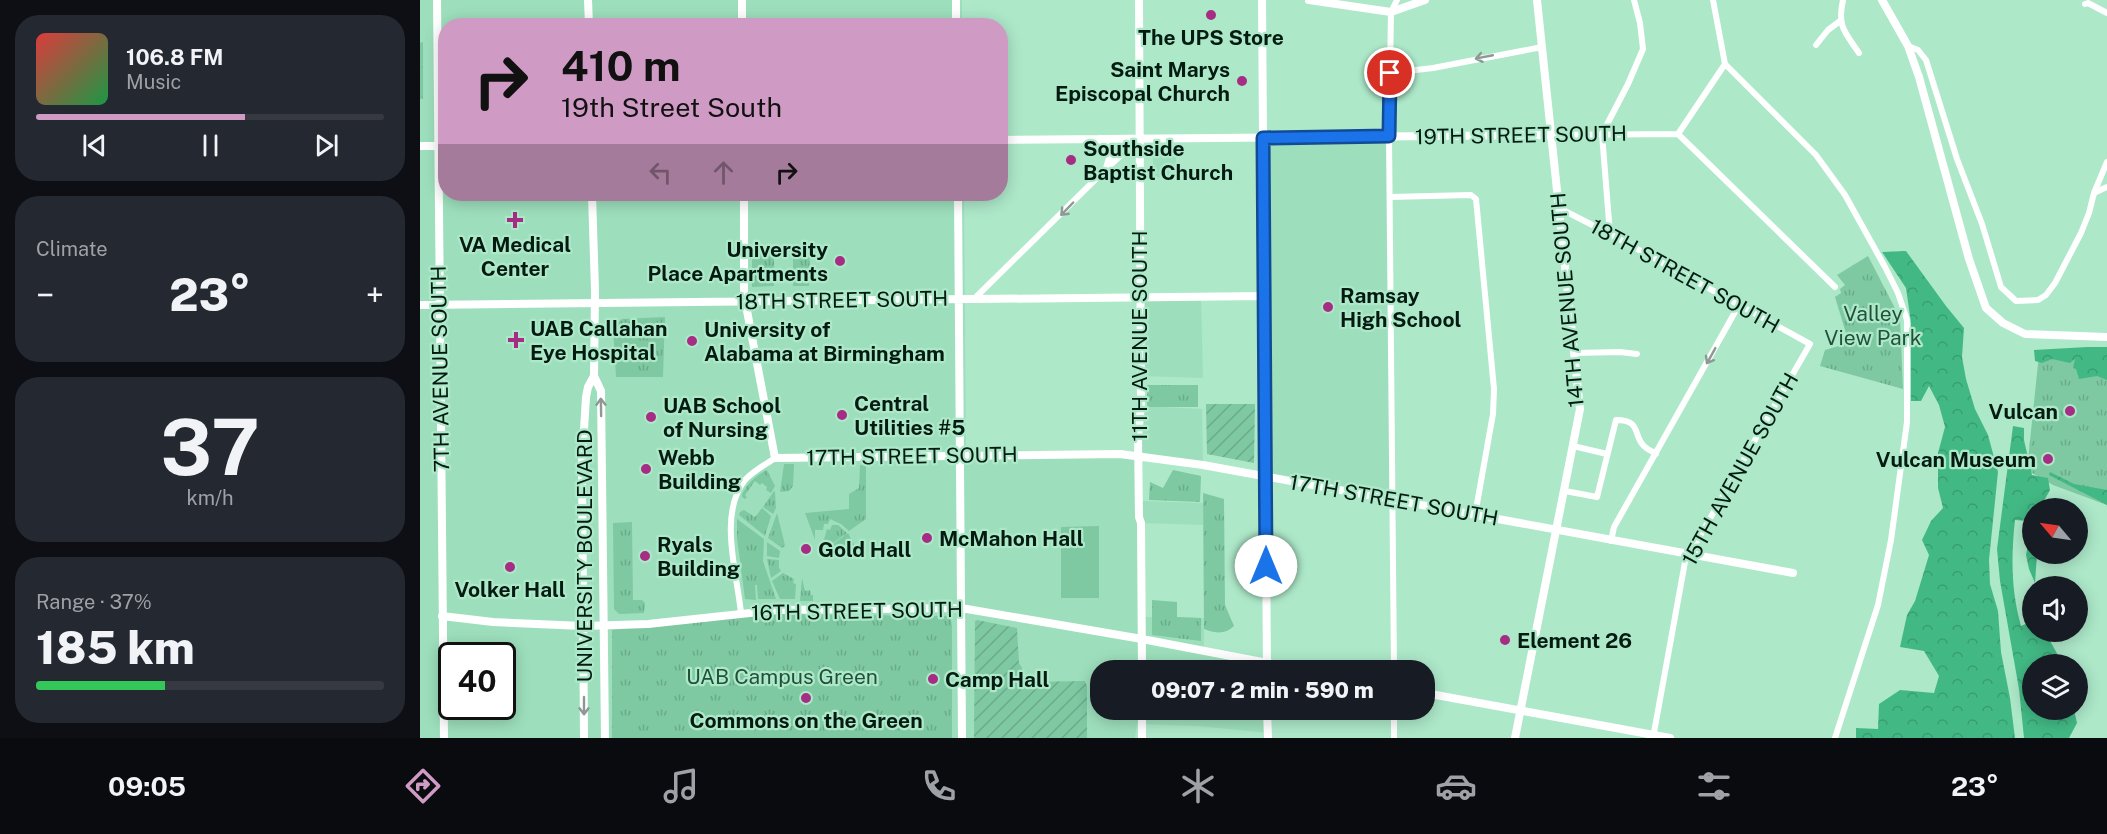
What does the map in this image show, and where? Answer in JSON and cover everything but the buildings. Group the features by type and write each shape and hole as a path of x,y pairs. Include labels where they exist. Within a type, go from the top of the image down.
{"main road":[{"path":"588,0 589,18"},
{"name":"UNIVERSITY BOULEVARD","path":"592,201 594,376 601,391 605,738"},
{"name":"UNIVERSITY BOULEVARD","path":"584,738 582,463 586,398 588,387 594,376"}],"street":[{"name":"7TH AVENUE SOUTH","path":"437,0 438,36"},
{"path":"742,0 742,18"},
{"path":"956,0 956,18"},
{"name":"11TH AVENUE SOUTH","path":"1139,0 1141,406 1139,455 1142,660"},
{"path":"1262,0 1267,660"},
{"path":"1310,0 1391,12 1425,0"},
{"path":"1394,660 1389,136 1391,12 1397,0"},
{"name":"14TH AVENUE SOUTH","path":"1515,738 1580,409 1537,0"},
{"path":"1610,234 1602,134 1643,49 1634,0"},
{"path":"1713,0 1725,64 1816,154 1845,195 1885,267 1898,293 1907,320 1907,422 1891,540 1878,605 1835,738"},
{"path":"1843,0 1840,21 1859,53"},
{"path":"1882,0 1908,46 1919,77 1969,259 1986,308 2003,323 2025,334 2107,337"},
{"path":"2085,4 2088,3 2107,13"},
{"path":"1816,45 1828,30 1840,21"},
{"path":"1908,46 1918,50 1926,60 1956,159 1982,224 2001,287 2016,301 2038,300 2046,295 2055,283 2090,213 2094,193 2107,162"},
{"path":"1390,73 1433,68 1542,47"},
{"path":"1725,64 1678,134 1835,287"},
{"name":"19TH STREET SOUTH","path":"1008,141 1678,134"},
{"path":"974,299 1107,168 1140,139"},
{"path":"1100,140 1108,147 1111,155 1107,168"},
{"path":"420,146 438,146"},
{"path":"2094,193 2107,187"},
{"path":"1390,197 1471,195 1475,197 1477,204 1494,407 1475,515"},
{"name":"7TH AVENUE SOUTH","path":"440,201 439,305 444,738"},
{"path":"741,613 732,563 733,508 737,492 745,481 775,458 745,302 744,201"},
{"path":"958,201 962,738"},
{"name":"18TH STREET SOUTH","path":"1559,208 1810,344"},
{"name":"18TH STREET SOUTH","path":"420,305 1264,296"},
{"path":"1611,541 1614,527 1739,305"},
{"name":"15TH AVENUE SOUTH","path":"1654,736 1685,562 1810,344"},
{"path":"1575,353 1637,354"},
{"path":"1565,491 1598,497 1616,420 1633,426 1644,446 1656,454"},
{"path":"1573,446 1607,454"},
{"name":"17TH STREET SOUTH","path":"775,458 1139,455 1266,476 1793,573"},
{"name":"16TH STREET SOUTH","path":"442,616 493,622 583,626 648,624 784,610 961,608 1142,639 1236,660"},
{"path":"1435,695 1670,738"},
{"path":"1142,720 1142,738"},
{"path":"1267,720 1268,738"},
{"path":"1394,720 1394,738"}],"shaded area":[{"name":"University of Alabama at Birmingham","path":"420,0 962,0 962,18 438,18 438,201 964,201 966,450 1139,455 1140,297 1201,296 1203,378 1141,376 1141,406 1202,409 1203,465 1142,456 1141,501 1203,503 1203,525 1141,523 1142,617 1204,618 1204,651 1250,660 1090,660 1090,720 1267,720 1268,733 1198,726 1137,724 1135,738 420,738"},
{"name":"Ramsay High School","path":"1389,136 1393,500 1266,476 1263,138"},
{"path":"1153,149 1176,149 1176,179 1153,177"}],"green space":[{"path":"423,42 423,99 420,99 420,43"},
{"path":"793,248 810,248 809,286 793,286"},
{"path":"752,251 774,252 774,286 752,287"},
{"path":"1906,251 1964,328 1962,357 1966,379 1975,409 1988,435 1998,472 1989,560 1990,584 1998,611 2001,652 2015,738 1856,738 1856,728 1878,729 1879,704 1900,690 1934,693 1939,676 1924,651 1900,647 1907,615 1915,601 1929,555 1922,540 1931,521 1943,508 1938,488 1938,453 1945,427 1939,405 1929,386 1921,401 1911,401 1911,323 1906,288 1882,252"},
{"name":"Valley View Park","path":"1868,256 1900,318 1903,389 1820,366 1825,350 1849,343 1835,297 1841,293 1840,289 1845,285 1837,275"},
{"path":"665,317 663,377 616,377 613,327 622,319"},
{"path":"2107,347 2107,380 2097,376 2079,379 2076,369 2073,368 2075,359 2070,363 2052,359 2042,363 2035,361 2034,350"},
{"path":"2039,354 2107,358 2107,505 2053,485 2027,470"},
{"path":"1147,385 1198,385 1198,407 1147,407"},
{"path":"1206,404 1255,404 1254,463 1207,454"},
{"path":"2013,426 2024,428 2024,440 2032,475 2048,478 2050,490 2046,498 2022,498 2022,520 2015,520 2013,573 2015,599 2022,626 2022,642 2051,642 2057,654 2022,654 2022,718 2000,581 1997,549"},
{"path":"784,464 794,464 793,486 789,491 780,492"},
{"path":"860,465 866,465 866,519 849,531 830,519 828,524 824,524 823,530 815,530 815,540 805,513 849,509 849,494 859,488"},
{"path":"767,470 775,486 771,493 762,483 760,485 755,481 745,495 747,497 745,499 742,497 750,483"},
{"path":"1173,470 1201,476 1200,502 1149,500 1150,482 1163,488"},
{"path":"2050,472 2074,484 2107,490 2107,505 2049,475"},
{"path":"774,491 776,508 773,514 763,507"},
{"path":"1203,493 1224,499 1225,605 1234,626 1223,632 1204,629"},
{"path":"762,508 771,516 765,536 739,515 744,510 755,517"},
{"path":"777,513 785,546 782,548 768,538"},
{"path":"737,519 764,539 763,561 776,599 758,599 757,585 755,585 756,600 745,599 737,538"},
{"path":"632,522 633,600 642,600 645,603 644,613 619,614 614,609 613,523"},
{"path":"832,525 838,525 847,533 829,546 823,543 827,529 830,530"},
{"path":"1099,526 1099,598 1061,598 1061,527"},
{"path":"848,533 855,546 833,552 829,547"},
{"path":"767,542 780,551 779,558 767,556"},
{"path":"767,559 779,560 781,571 771,578"},
{"path":"2028,564 2036,564 2035,576 2032,576"},
{"path":"783,573 794,579 795,599 780,599 772,581"},
{"path":"802,578 805,591 810,590 813,601 800,601"},
{"path":"1152,600 1177,602 1177,617 1201,618 1201,641 1152,635"},
{"name":"UAB Campus Green","path":"772,614 948,616 952,626 952,738 612,738 612,630"},
{"path":"975,621 1017,628 1019,663 1024,682 1085,681 1087,686 1087,738 974,738"},
{"path":"2022,720 2076,720 2069,738 2024,738"}],"place":[{"name":"The UPS Store","path":"1211,15"},
{"name":"Saint Marys Episcopal Church","path":"1242,81"},
{"name":"Southside Baptist Church","path":"1071,160"},
{"name":"VA Medical Center","path":"515,220"},
{"name":"University Place Apartments","path":"840,261"},
{"name":"Ramsay High School","path":"1328,307"},
{"name":"UAB Callahan Eye Hospital","path":"516,340"},
{"name":"University of Alabama at Birmingham","path":"692,341"},
{"name":"Vulcan","path":"2070,411"},
{"name":"Central Utilities #5","path":"842,415"},
{"name":"UAB School of Nursing","path":"651,417"},
{"name":"Vulcan Museum","path":"2048,459"},
{"name":"Webb Building","path":"646,469"},
{"name":"McMahon Hall","path":"927,538"},
{"name":"Gold Hall","path":"806,549"},
{"name":"Ryals Building","path":"645,556"},
{"name":"Volker Hall","path":"510,567"},
{"name":"Element 26","path":"1505,640"},
{"name":"Camp Hall","path":"933,679"},
{"name":"Commons on the Green","path":"806,698"}],"route":[{"path":"1266,566 1263,138 1389,136 1390,73"}]}
